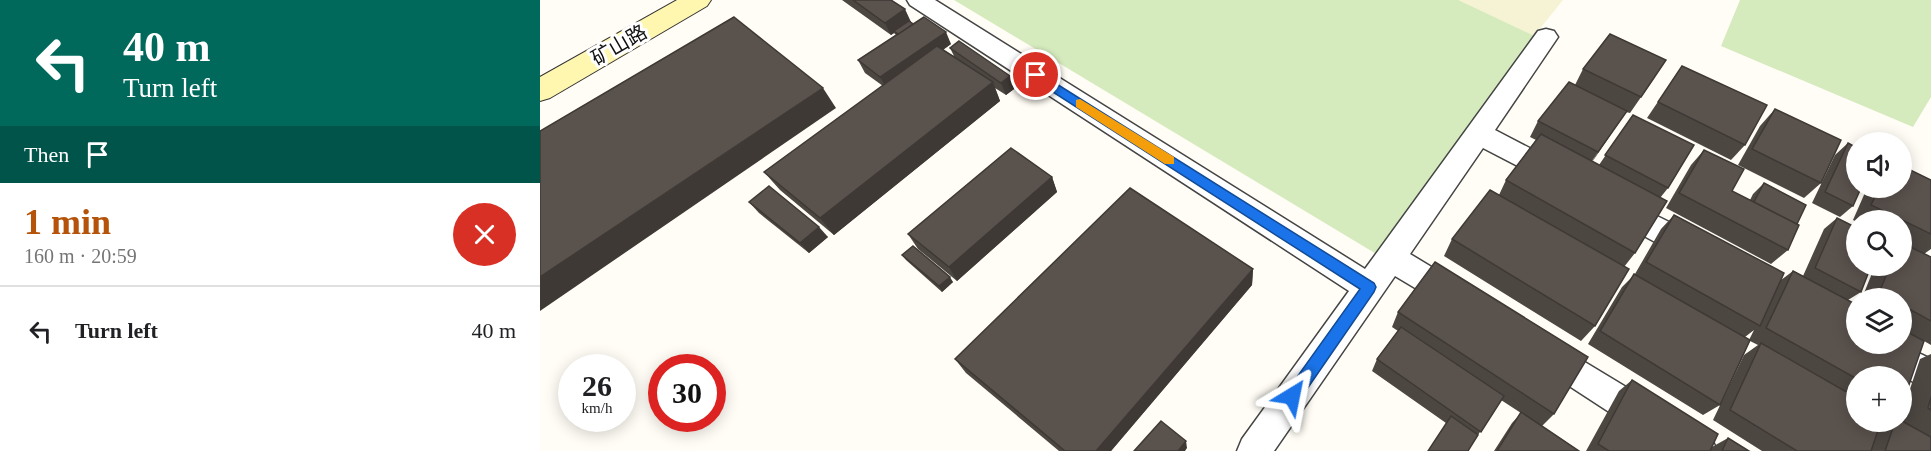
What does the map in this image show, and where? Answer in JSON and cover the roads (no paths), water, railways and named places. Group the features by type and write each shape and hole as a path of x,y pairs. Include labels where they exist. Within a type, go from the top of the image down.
{"main road":[{"name":"矿山路","path":"540,73 672,0"},
{"name":"矿山路","path":"540,90 698,0"}],"street":[{"path":"918,0 1369,287"},
{"path":"1254,451 1546,37"},
{"path":"1478,133 1720,263"},
{"path":"1390,257 1480,313"},
{"path":"1520,338 1700,451"},
{"path":"1890,354 1931,376"}]}
